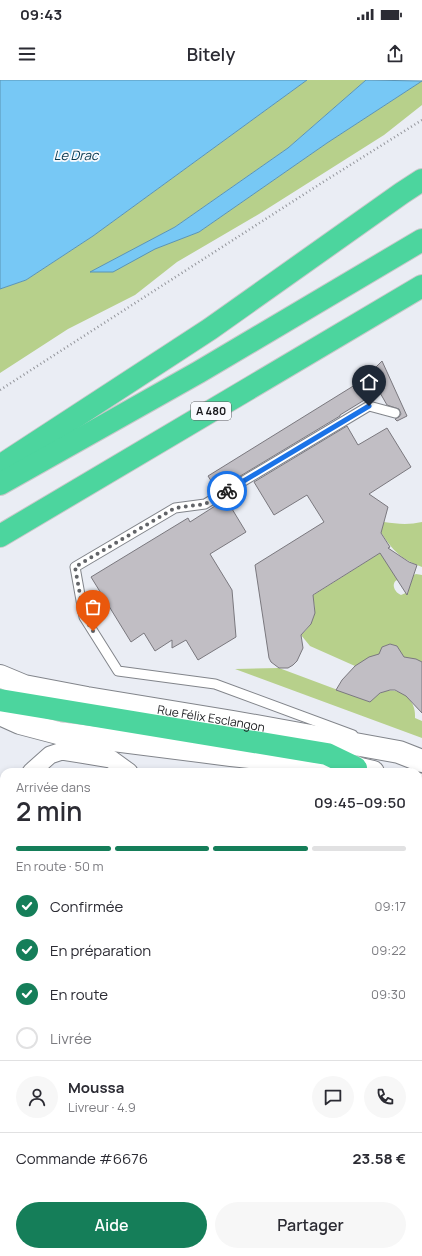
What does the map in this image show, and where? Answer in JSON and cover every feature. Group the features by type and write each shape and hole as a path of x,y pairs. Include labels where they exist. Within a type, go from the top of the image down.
{"highway":[{"path":"0,466 210,329 422,180"},
{"path":"0,484 199,372 422,240"},
{"name":"A 480","path":"0,536 422,286"},
{"path":"0,700 327,754 360,768"}],"street":[{"name":"Rue Félix Esclangon","path":"0,676 24,686 399,752 422,761"},
{"path":"0,714 20,723 58,734 347,768"},
{"path":"35,768 50,755 62,751 112,759 124,768"}],"lane":[{"path":"395,412 369,406 205,504 175,508 75,567 84,617 118,671 215,684 399,752"}],"path":[{"path":"0,390 422,120"}],"green space":[{"path":"307,80 366,80 288,148 175,227 91,272 199,232 327,143 422,81 422,105 384,135 259,214 177,262 135,295 68,329 0,373 0,289 26,280 93,236"},
{"path":"384,522 412,524 422,522 422,567 401,556 387,542 378,528 380,524"},
{"path":"382,549 399,579 396,580 394,587 396,592 399,594 401,595 408,592 411,576 416,574 422,575 422,662 400,656 397,646 390,644 382,647 380,655 355,666 310,646 301,635 312,622 314,617 315,607 312,596 380,553"},
{"path":"279,668 370,702 383,692 397,691 402,693 410,699 415,710 415,718 422,721 422,738 235,669"}],"water":[{"name":"Le Drac","path":"0,80 307,80 93,236 26,280 0,289"},
{"path":"366,80 422,81 327,143 199,232 155,249 113,272 90,272 175,227 288,148"}],"building":[{"path":"382,361 407,416 397,421 395,419 401,414 399,409 387,405 379,391 217,490 208,476 363,380"},
{"path":"347,426 358,445 387,428 411,467 369,494 388,507 381,533 390,547 388,548 409,562 417,565 407,595 380,553 313,595 315,613 311,624 301,635 303,648 297,661 288,668 279,668 271,662 269,658 255,565 324,522 307,495 274,515 254,482"},
{"path":"226,499 246,532 210,554 232,590 236,637 198,660 186,640 172,648 172,640 155,651 144,633 131,642 91,577 188,518 190,522"},
{"path":"390,644 397,646 404,657 416,659 422,662 422,713 406,696 395,690 380,693 370,702 336,690 342,680 355,666 369,657 379,654 382,647"}],"way so far":[{"path":"93,631 84,617 75,567 175,508 205,504 227,491"}],"route":[{"path":"227,491 369,406"}]}
